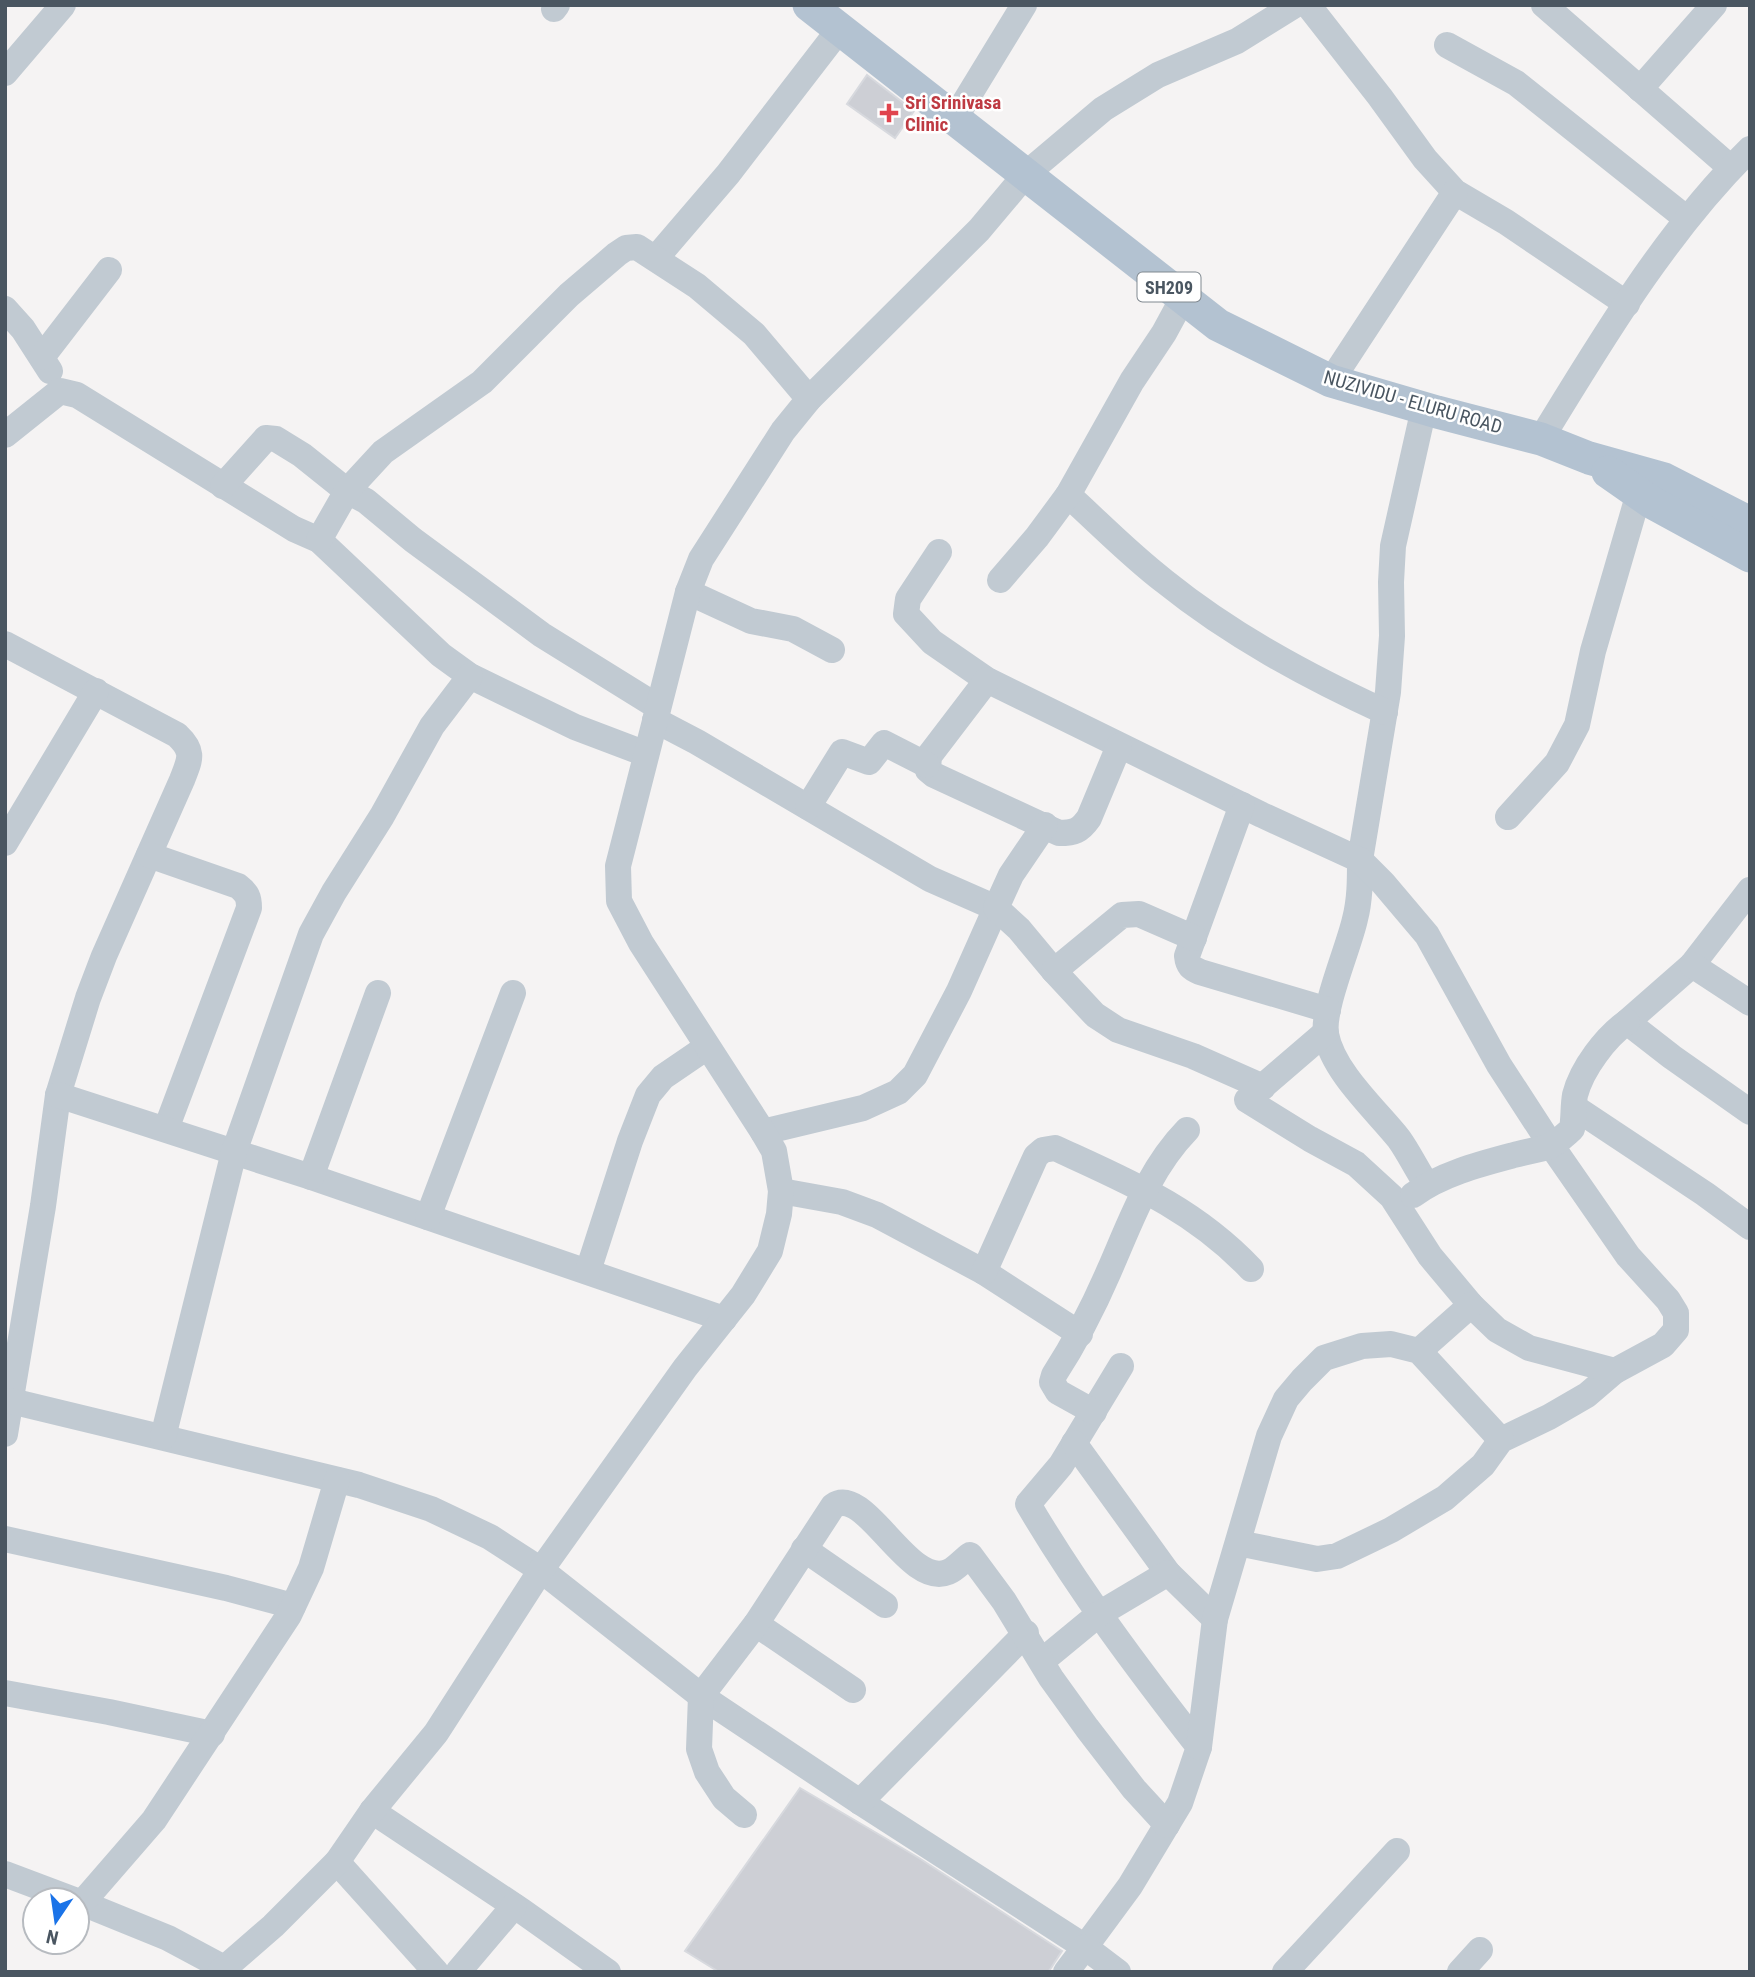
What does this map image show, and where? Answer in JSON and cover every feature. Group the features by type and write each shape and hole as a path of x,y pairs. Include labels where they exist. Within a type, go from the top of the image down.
{"main road":[{"name":"NUZIVIDU - ELURU ROAD","path":"809,5 1218,325 1331,381 1541,439 1589,458 1664,479 1750,523"},
{"name":"NUZIVIDU - ELURU ROAD","path":"1589,458 1639,494 1750,556"}],"street":[{"path":"5,73 63,5"},
{"path":"955,118 1024,5"},
{"path":"91,1907 168,1938 222,1970 273,1926 337,1862 372,1811 436,1733 541,1570 685,1368 743,1295 770,1251 779,1214 780,1191 774,1151 641,943 619,901 618,866 688,592 701,559 783,430 809,399 979,230 1026,174 1103,109 1158,75 1237,41 1295,5"},
{"path":"1308,5 1425,159 1455,192 1506,222 1628,304"},
{"path":"1544,5 1731,168"},
{"path":"1640,89 1714,5"},
{"path":"656,258 728,174 839,30"},
{"path":"1447,45 1516,83 1686,219"},
{"path":"1541,439 1597,348 1686,219 1750,149"},
{"path":"1331,381 1455,192"},
{"path":"318,540 347,491 383,452 482,382 569,295 626,248 638,247 697,286 754,334 809,399"},
{"path":"42,357 109,270"},
{"path":"1000,580 1068,495 1132,381 1184,298"},
{"path":"5,309 42,357 60,391 93,403 223,486 294,529 318,540 441,656 470,676 575,727 646,754"},
{"path":"5,435 60,391"},
{"path":"1424,408 1393,546 1392,636 1385,712 1360,860 1355,919 1327,1021 1332,1050 1343,1070 1400,1141 1427,1185"},
{"path":"223,486 266,438 276,439 302,455 347,491 366,501 413,540 542,635 697,742 930,879 996,908 1019,929 1095,1015 1118,1030 1193,1056 1263,1087"},
{"path":"1508,817 1557,763 1577,725 1593,651 1639,494"},
{"path":"1068,495 1163,580 1231,629 1282,661 1385,712"},
{"path":"939,552 908,600 906,614 932,642 987,680 1360,860 1383,883 1427,935 1499,1065 1564,1130 1628,1256 1668,1300 1676,1313 1676,1330 1663,1345 1615,1371 1587,1395 1549,1418 1501,1440 1483,1465 1446,1499 1391,1530 1337,1556 1317,1559 1238,1543"},
{"path":"688,592 751,621 793,629 832,650"},
{"path":"5,644 177,735 188,745 190,757 88,999 58,1095 43,1206 15,1312 11,1401 5,1434"},
{"path":"163,1437 234,1152 311,934 432,726 470,676"},
{"path":"987,680 929,756 928,771 934,775 1059,833 1072,833 1082,829 1089,818 1119,746"},
{"path":"5,843 96,691"},
{"path":"808,807 842,752 869,762 884,743 927,765"},
{"path":"1242,805 1187,956 1191,967 1327,1021"},
{"path":"763,1132 863,1108 898,1091 915,1074 959,991 1011,875 1045,825"},
{"path":"149,855 237,886 246,892 249,898 249,908 166,1129"},
{"path":"1398,1206 1427,1185 1504,1158 1564,1130 1575,1093 1608,1037 1692,965 1750,890"},
{"path":"1054,971 1122,915 1139,914 1194,938"},
{"path":"1692,965 1750,1003"},
{"path":"311,1177 378,993"},
{"path":"428,1217 513,993"},
{"path":"1327,1021 1247,1100 1356,1164 1392,1197 1430,1256 1471,1305 1497,1330 1529,1348 1615,1371"},
{"path":"1628,1022 1750,1112"},
{"path":"588,1271 630,1141 648,1095 663,1077 707,1047"},
{"path":"58,1095 311,1177 724,1319"},
{"path":"1094,1412 1058,1392 1052,1382 1054,1375 1080,1334 1145,1189 1172,1145 1187,1130"},
{"path":"1564,1130 1705,1194 1750,1227"},
{"path":"984,1272 1035,1156 1043,1150 1055,1148 1145,1189 1186,1213 1230,1246 1251,1269"},
{"path":"780,1191 842,1202 877,1215 984,1272 1080,1334"},
{"path":"1419,1351 1471,1305"},
{"path":"1066,1972 1130,1886 1180,1803 1199,1747 1215,1619 1269,1436 1286,1399 1324,1358 1362,1346 1391,1344 1419,1351 1501,1440"},
{"path":"1121,1366 1060,1465 1028,1504 1100,1614 1199,1747"},
{"path":"11,1401 337,1479 430,1509 490,1537 541,1570 701,1696 1085,1947 1118,1972"},
{"path":"1074,1443 1168,1573 1215,1619"},
{"path":"91,1888 154,1820 293,1606 311,1568 337,1479"},
{"path":"744,1815 724,1798 707,1772 699,1749 701,1696 756,1624 832,1506 842,1502 849,1503 871,1520 917,1566 930,1573 947,1573 970,1555 1026,1633 1087,1728 1134,1789 1167,1825"},
{"path":"5,1539 226,1588 293,1606"},
{"path":"804,1549 885,1605"},
{"path":"1042,1661 1100,1614 1168,1573"},
{"path":"756,1624 853,1690"},
{"path":"860,1802 1026,1633"},
{"path":"5,1693 212,1734"},
{"path":"372,1811 605,1971"},
{"path":"1285,1972 1397,1851"},
{"path":"337,1862 436,1972"},
{"path":"5,1874 36,1886"},
{"path":"458,1972 514,1906"},
{"path":"1460,1972 1480,1950"}],"building":[{"path":"867,75 914,111 895,138 847,104"},
{"path":"800,1788 919,1858 1062,1951 1051,1968 1048,1972 719,1972 685,1951"}],"place":[{"name":"Sri Srinivasa Clinic","path":"889,113"}]}
